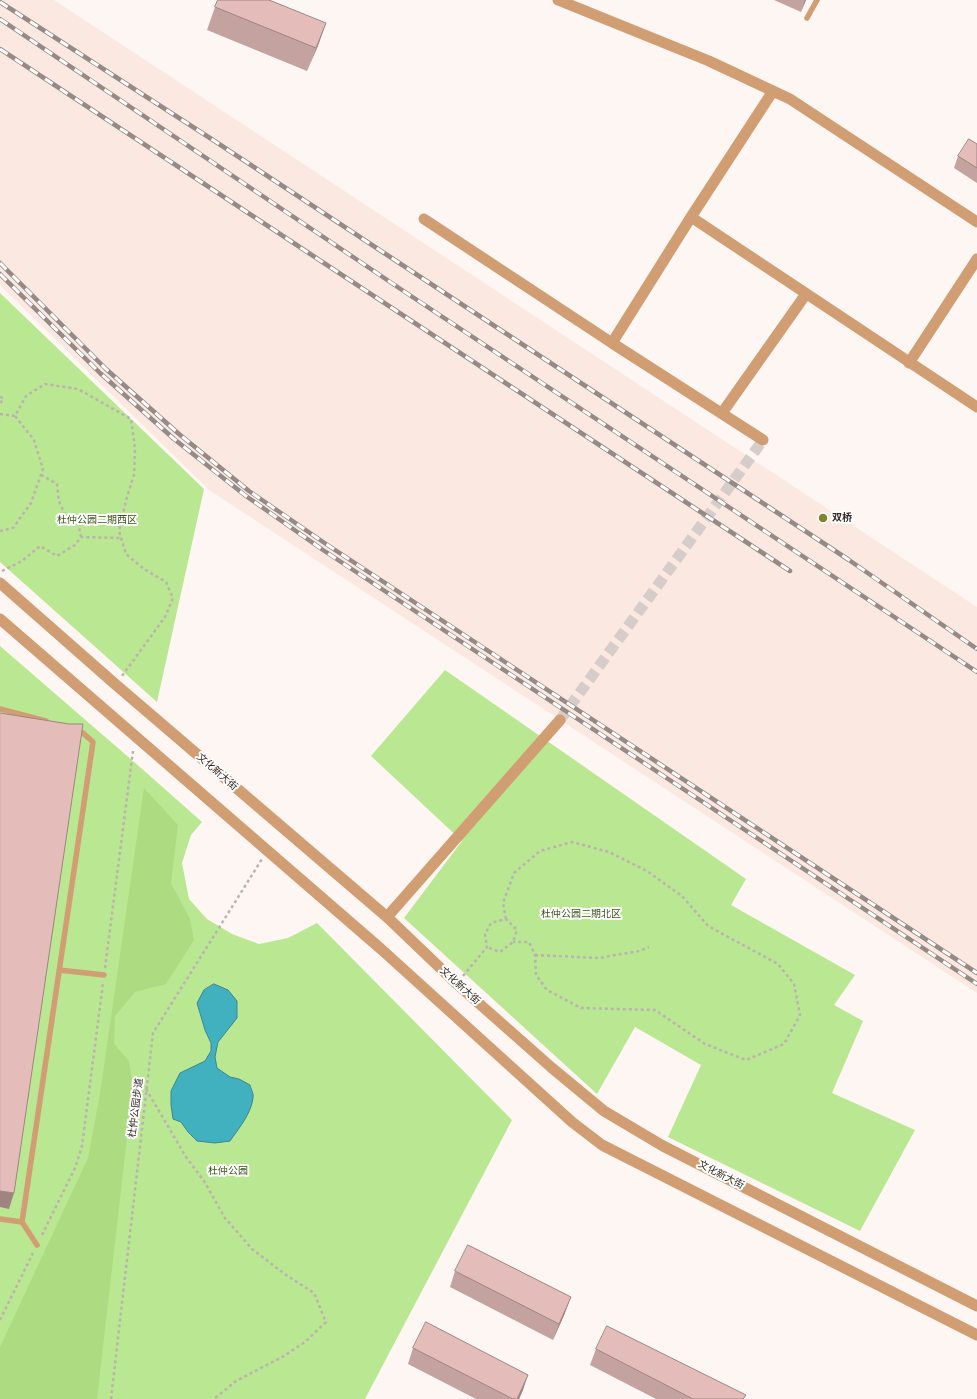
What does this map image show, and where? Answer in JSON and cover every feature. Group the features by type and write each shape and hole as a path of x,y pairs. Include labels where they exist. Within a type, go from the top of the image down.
{"street":[{"path":"558,0 709,61 790,99 977,222"},
{"path":"612,343 691,217 773,91"},
{"path":"691,217 977,407"},
{"path":"424,219 612,343 763,440"},
{"path":"909,363 977,259"},
{"path":"722,413 806,294"},
{"name":"文化新大街","path":"0,583 115,684 387,917 457,984 552,1068 604,1111 663,1146 977,1306"},
{"path":"0,619 387,955 572,1122 602,1145 977,1335"},
{"path":"387,917 560,720"}],"lane":[{"path":"807,18 817,0"},
{"path":"0,709 51,723"},
{"path":"37,1245 22,1222 92,742 83,733 70,729"},
{"path":"59,970 104,975"},
{"path":"0,1219 22,1222"}],"path":[{"path":"15,416 26,396 46,384 78,389 131,419 135,448 134,475 126,500 119,531 126,554 144,569 166,582 173,598 165,617 115,684"},
{"path":"0,397 3,398 0,405"},
{"path":"0,414 15,416 34,440 43,469 31,504 13,528 0,531"},
{"path":"0,570 2,571 22,561 40,546 57,556 75,545 81,537 78,522 65,515 59,501 57,484 41,475"},
{"path":"81,537 121,538"},
{"path":"0,1320 75,1168 82,1146 135,736"},
{"path":"488,947 500,952 513,942 517,930 506,919 502,903 514,873 540,851 572,842 609,852 647,871 682,896 708,926 778,964 794,984 800,1015 784,1044 746,1060 705,1044 655,1010 581,1008 547,990 536,976 535,955 529,942 513,942"},
{"name":"杜仲公园步道","path":"111,1399 153,1033 267,851"},
{"path":"488,947 485,934 491,923 506,919"},
{"path":"457,984 488,947"},
{"path":"535,955 599,958 648,948"},
{"path":"146,1089 186,1157 204,1182 225,1218 252,1248 286,1275 314,1293 326,1322 305,1342 284,1356 236,1381 214,1399"}],"shaded area":[{"path":"0,0 54,0 977,607 977,993 209,490 0,285"}],"green space":[{"name":"杜仲公园二期西区","path":"0,293 204,489 157,702 0,562"},
{"name":"杜仲公园","path":"0,646 202,822 191,835 182,863 189,899 207,919 232,934 259,944 288,938 317,923 512,1120 365,1399 0,1399"},
{"name":"杜仲公园二期北区","path":"445,670 746,879 731,905 855,975 834,1005 863,1021 832,1093 915,1130 860,1231 668,1137 701,1065 635,1027 597,1094 404,918 462,841 371,756"},
{"path":"144,788 178,825 171,883 190,919 194,940 166,984 135,992 115,1016 114,1044 129,1061 133,1086 97,1399 0,1399 0,1347 88,1158 100,1094"}],"water":[{"path":"214,984 228,990 237,1001 237,1018 218,1042 215,1057 217,1068 230,1077 239,1079 250,1085 253,1093 250,1110 230,1141 215,1143 197,1141 181,1122 173,1119 171,1105 171,1091 180,1073 205,1061 211,1051 211,1043 205,1030 197,1003 204,990"}],"building":[{"path":"218,0 269,0 326,23 316,48 215,7"},
{"path":"969,139 977,144 977,168 958,156"},
{"path":"0,713 69,724 83,724 14,1193 0,1191"},
{"path":"468,1245 571,1297 559,1324 455,1271"},
{"path":"426,1322 528,1375 517,1399 513,1399 413,1348"},
{"path":"607,1326 746,1395 743,1399 693,1399 596,1349"}],"tunnel":[{"path":"560,720 763,440"}],"railway":[{"path":"0,2 213,140 849,560 977,649"},
{"path":"0,19 405,292 977,672"},
{"path":"0,49 790,571"},
{"path":"0,263 106,369 179,434 249,491 326,544 977,973"},
{"path":"0,274 100,373 174,439 246,496 323,550 977,984"}],"place":[{"name":"双桥","path":"823,518"}]}
